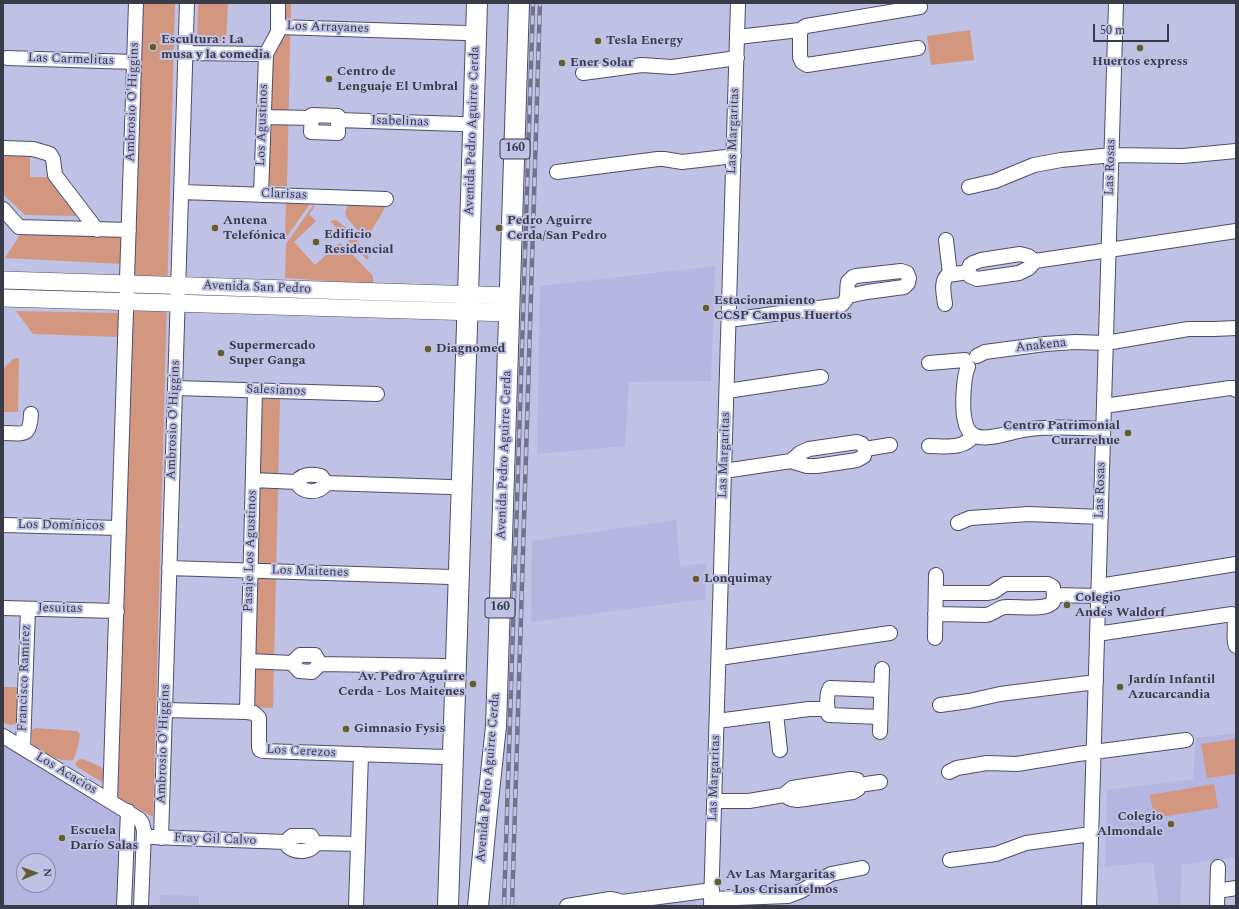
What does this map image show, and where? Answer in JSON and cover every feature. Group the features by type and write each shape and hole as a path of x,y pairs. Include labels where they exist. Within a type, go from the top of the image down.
{"highway":[{"name":"Avenida Pedro Aguirre Cerda","path":"448,906 477,3"},
{"name":"Avenida Pedro Aguirre Cerda","path":"478,906 496,726 519,3"},
{"path":"489,906 497,771 496,726"}],"main road":[{"name":"Avenida San Pedro","path":"3,280 178,285 468,304"},
{"name":"Avenida San Pedro","path":"3,298 178,304 510,305"}],"street":[{"name":"Ambrosio O'Higgins","path":"110,800 136,3"},
{"name":"Ambrosio O'Higgins","path":"161,838 187,3"},
{"path":"278,3 278,27"},
{"name":"Las Margaritas","path":"711,898 738,3"},
{"name":"Las Rosas","path":"1089,906 1116,3"},
{"path":"737,38 800,30 806,26 920,7"},
{"name":"Los Arrayanes","path":"266,54 278,32 278,27 465,33"},
{"path":"800,30 800,57 802,62 808,65 918,48"},
{"path":"186,52 266,54"},
{"name":"Los Agustinos","path":"261,195 266,54"},
{"name":"Las Carmelitas","path":"4,57 134,62"},
{"path":"583,72 642,65 672,67 737,58"},
{"name":"Isabelinas","path":"264,117 312,118 312,115 338,116 338,120 461,124"},
{"path":"3,148 33,149 50,154 53,159 55,175 97,230"},
{"path":"969,188 995,181 1042,163 1061,160 1112,155 1183,156 1236,151"},
{"path":"557,172 658,159 682,162 734,156"},
{"name":"Clarisas","path":"181,192 386,199"},
{"path":"3,209 19,227 129,230"},
{"path":"945,304 943,282 945,276 950,274 968,272 970,276 977,279 1019,273 1029,268 1035,261 1109,249 1236,232"},
{"path":"946,240 950,274"},
{"path":"729,320 837,306 844,303 848,296"},
{"name":"Anakena","path":"928,363 970,361 985,352 1045,344 1106,343 1188,329 1236,328"},
{"path":"970,361 964,381 964,418 969,431 974,435 985,437 1024,430 1050,428 1103,429"},
{"path":"727,391 821,376"},
{"name":"Salesianos","path":"175,388 377,394"},
{"path":"1104,406 1230,388 1236,390"},
{"name":"Pasaje Los Agustinos","path":"247,712 255,391"},
{"path":"3,433 26,432 31,426 31,414"},
{"path":"929,446 962,445 969,441 974,435"},
{"path":"724,471 791,460 812,466 857,460 864,456 865,449 890,445"},
{"path":"253,480 297,482 300,477 307,474 321,476 326,483 450,487"},
{"path":"958,523 970,518 1029,514 1101,517"},
{"name":"Los Domínicos","path":"3,525 119,528"},
{"path":"1054,596 1098,591 1236,564"},
{"name":"Los Maitenes","path":"170,568 451,577"},
{"path":"935,638 936,575"},
{"path":"935,614 986,615 992,614 1004,607 1047,607 1053,602 1054,596 1053,587 1048,584 1005,584 993,592 988,593 936,593"},
{"name":"Jesuitas","path":"3,608 117,611"},
{"name":"Francisco Ramírez","path":"23,748 28,609"},
{"path":"1097,634 1232,614 1234,618 1234,643 1236,646"},
{"path":"718,658 890,633"},
{"path":"248,661 292,663 299,671 312,672 320,664 444,666"},
{"path":"880,732 882,669"},
{"path":"940,705 969,701 1000,694 1096,682"},
{"path":"880,716 829,715 828,691 830,688 881,690"},
{"path":"717,721 809,709 828,709"},
{"path":"165,710 247,712"},
{"name":"Los Cerezos","path":"247,712 254,713 259,718 259,747 262,751 446,757"},
{"path":"776,714 780,750"},
{"name":"Los Acacios","path":"3,736 139,819 142,823 144,837 141,906"},
{"path":"949,772 957,768 987,763 1017,764 1186,740"},
{"path":"356,906 360,754"},
{"path":"714,801 749,801 784,795 792,788 851,779 857,780 859,785 880,782"},
{"path":"124,906 128,811"},
{"path":"950,860 996,854 1026,843 1091,834"},
{"name":"Fray Gil Calvo","path":"144,837 287,842 292,836 308,836 313,838 315,843 358,844"},
{"path":"567,906 610,899 616,900 620,904 711,898 788,896 801,891 831,874 862,868"},
{"path":"1217,906 1218,868"},
{"path":"1218,890 1236,888"}],"shaded area":[{"path":"138,3 175,3 153,817 114,795"},
{"path":"198,3 228,3 226,43 197,42"},
{"path":"271,3 291,3 287,186 267,186"},
{"path":"970,30 974,60 931,65 927,36"},
{"path":"3,154 30,155 30,177 51,177 79,216 25,215 3,194"},
{"path":"286,200 312,201 285,239"},
{"path":"316,201 309,214 316,221 294,242 315,265 339,243 343,245 373,276 373,284 285,278 286,244"},
{"path":"348,205 386,206 366,240 347,218 345,213"},
{"path":"336,220 352,232 365,254 369,256 367,260 330,221"},
{"path":"22,232 124,236 123,264 5,258"},
{"path":"715,266 711,381 629,382 625,446 537,454 540,286"},
{"path":"16,311 121,313 120,337 33,334"},
{"path":"19,358 18,412 3,412 3,369 13,359"},
{"path":"260,398 280,399 273,708 249,707"},
{"path":"676,520 680,566 706,563 705,599 531,622 532,541"},
{"path":"3,687 15,687 19,689 17,723 13,725 3,722"},
{"path":"35,728 77,731 80,734 80,738 73,760 62,760 45,754 36,748 32,744 32,730"},
{"name":"Colegio Almondale","path":"1236,733 1236,857 1182,865 1180,906 1159,906 1153,862 1105,867 1107,790 1193,779 1196,738"},
{"path":"1236,739 1236,774 1207,778 1201,744"},
{"name":"Escuela Darío Salas","path":"4,744 123,814 118,906 3,906"},
{"path":"83,759 101,767 105,771 105,781 102,782 77,767 75,764 78,760"},
{"path":"1214,784 1218,808 1154,818 1150,795"},
{"path":"160,895 199,896 199,906 160,906"},
{"path":"696,897 696,906 630,906"}],"railway":[{"path":"504,906 533,3"},
{"path":"512,906 540,3"}],"place":[{"name":"Tesla Energy","path":"598,41"},
{"name":"Escultura : La musa y la comedia","path":"153,47"},
{"name":"Huertos express","path":"1140,48"},
{"name":"Ener Solar","path":"562,63"},
{"name":"Centro de Lenguaje El Umbral","path":"329,79"},
{"name":"Antena Telefónica","path":"215,228"},
{"name":"Pedro Aguirre Cerda/San Pedro","path":"499,228"},
{"name":"Edificio Residencial","path":"316,242"},
{"name":"Estacionamiento CCSP Campus Huertos","path":"706,308"},
{"name":"Diagnomed","path":"428,349"},
{"name":"Supermercado Super Ganga","path":"221,353"},
{"name":"Centro Patrimonial Curarrehue","path":"1128,433"},
{"name":"Lonquimay","path":"696,579"},
{"name":"Colegio Andes Waldorf","path":"1067,605"},
{"name":"Av. Pedro Aguirre Cerda - Los Maitenes","path":"473,684"},
{"name":"Jardín Infantil Azucarcandia","path":"1120,687"},
{"name":"Gimnasio Fysis","path":"346,729"},
{"name":"Colegio Almondale","path":"1171,824"},
{"name":"Escuela Darío Salas","path":"62,838"},
{"name":"Av Las Margaritas - Los Crisantelmos","path":"718,882"}]}
